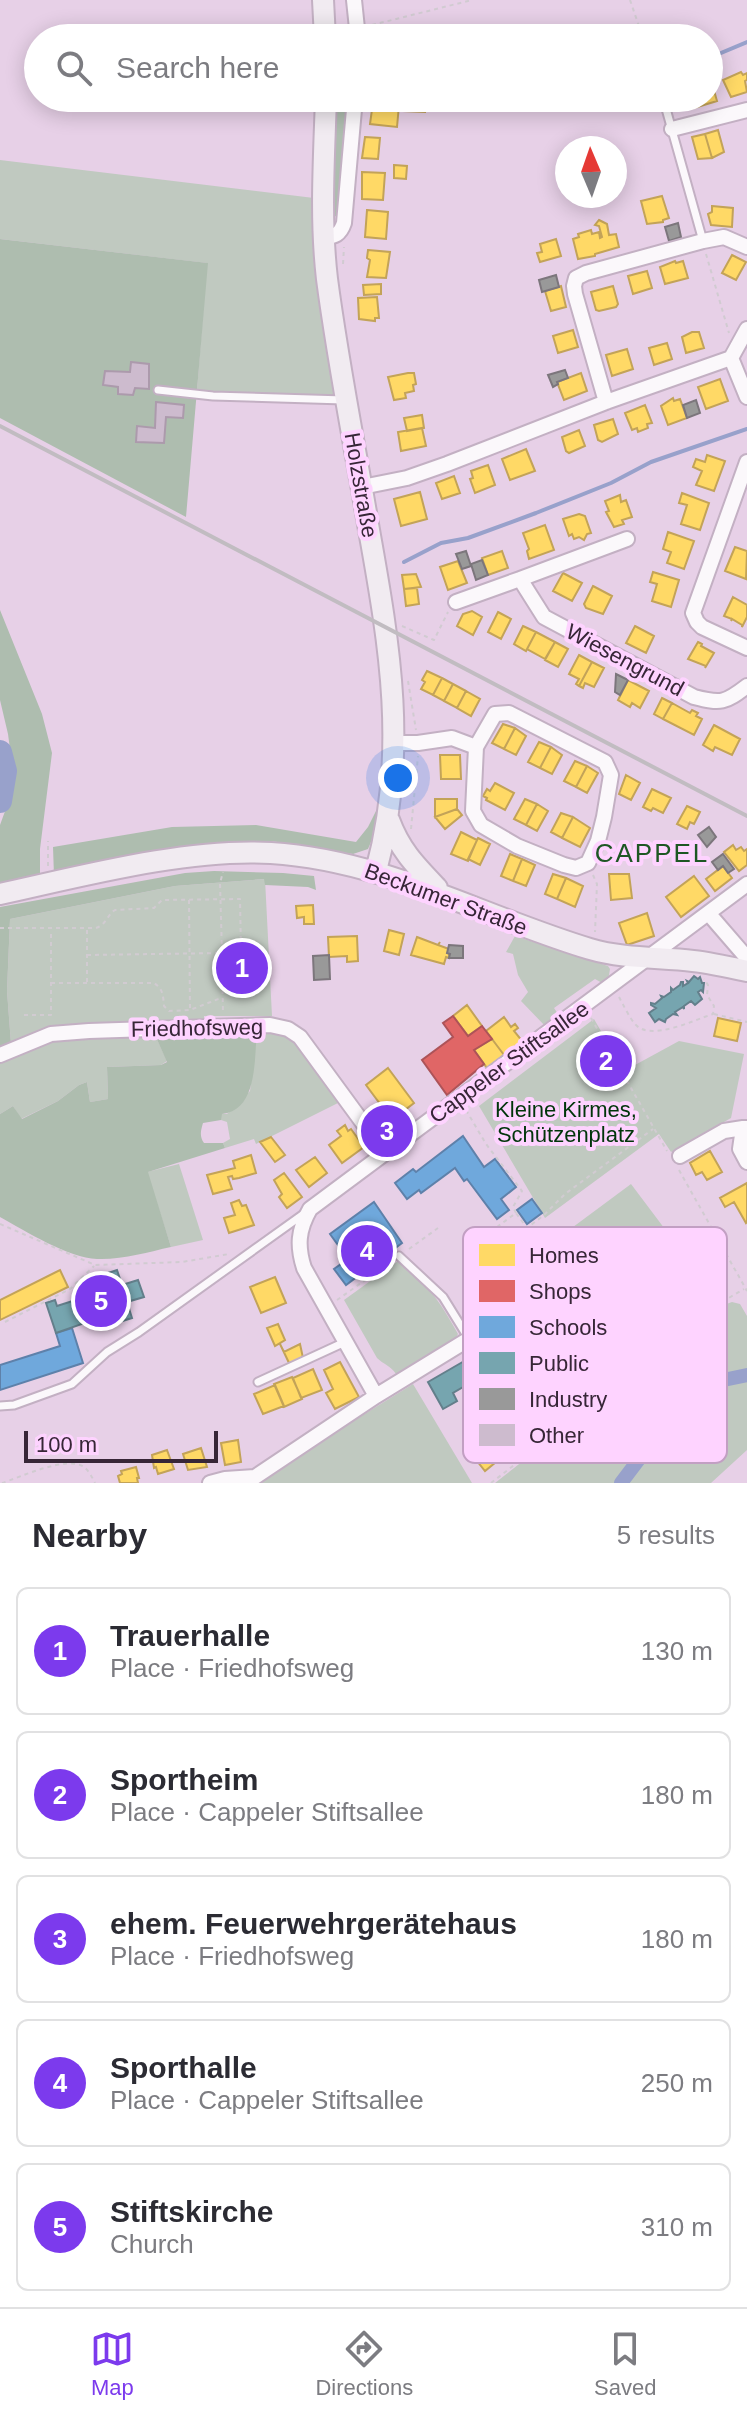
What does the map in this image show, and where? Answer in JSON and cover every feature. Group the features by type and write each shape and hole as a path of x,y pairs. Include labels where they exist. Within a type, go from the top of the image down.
{"main road":[{"path":"323,0 324,24"},
{"name":"Holzstraße","path":"325,112 322,197 327,279 387,630 395,743 389,820 376,871"},
{"path":"389,820 406,856 443,894"},
{"name":"Beckumer Straße","path":"0,894 160,862 241,853 271,853 376,871 594,950 694,961 747,971"}],"street":[{"path":"354,0 357,24"},
{"path":"672,129 747,110"},
{"path":"323,238 341,232 344,223 354,112"},
{"path":"606,402 575,294 576,278 724,237 747,247"},
{"path":"362,487 407,478 731,358 747,329"},
{"path":"731,358 747,397"},
{"path":"747,462 693,613 702,627 747,648"},
{"path":"456,602 627,539"},
{"name":"Wiesengrund","path":"520,579 544,617 694,697 716,703 727,701 747,686"},
{"path":"509,713 605,762 611,775 604,817 588,863 576,868 564,865 517,846 481,825 473,811 476,747 495,714 509,713"},
{"path":"395,743 452,738 476,747"},
{"name":"Cappeler Stiftsallee","path":"310,1209 747,884"},
{"path":"709,914 747,958"},
{"name":"Friedhofsweg","path":"0,1055 51,1034 270,1025 288,1029 300,1037 385,1153"},
{"path":"680,1156 724,1131 745,1128 740,1149 747,1162"},
{"path":"310,1209 299,1232 298,1252 376,1396"},
{"path":"210,1483 255,1477 376,1396 463,1343"}],"lane":[{"path":"667,112 703,241"},
{"path":"158,390 239,398 346,400"},
{"name":"Cappeler Stiftsallee","path":"0,1406 14,1405 72,1384 107,1352 310,1209"},
{"path":"399,1256 443,1297 463,1329"},
{"path":"258,1382 345,1342"}],"path":[{"path":"387,24 472,0"},
{"path":"630,0 638,24"},
{"path":"703,241 730,336 731,358"},
{"path":"400,624 434,640 456,602"},
{"path":"48,841 48,883"},
{"path":"588,863 597,884 594,950"},
{"path":"223,869 223,1026"},
{"path":"0,928 87,929 102,926 115,910 154,908 162,900 240,899 241,952 87,955"},
{"path":"189,900 190,1010"},
{"path":"24,1015 51,1015 51,929"},
{"path":"87,929 87,983"},
{"path":"704,979 708,985 707,995 714,1006 713,1014"},
{"path":"51,983 154,983 160,987 169,1011 190,1010 222,998"},
{"path":"612,985 636,1026 644,1032 658,1032 713,1014 747,1022"},
{"path":"583,1008 593,1020 710,1227"},
{"path":"459,1098 486,1144 522,1191 513,1207 526,1227"},
{"path":"528,1227 565,1194 654,1128"},
{"path":"497,1227 516,1213"},
{"path":"0,1224 95,1265 182,1262 254,1249"},
{"path":"326,1307 438,1228"},
{"path":"727,1257 746,1290 727,1300"},
{"path":"5,1322 70,1289 95,1265"},
{"path":"2,1483 73,1462 83,1466 95,1483"},
{"path":"491,1483 516,1463"}],"green space":[{"path":"334,112 347,112 337,215 333,218 329,198"},
{"path":"0,160 314,198 338,396 278,396 197,390 207,263 0,239"},
{"path":"0,239 208,263 186,517 0,418"},
{"path":"0,610 42,714 52,753 40,849 40,879 0,887 0,825 8,803 13,772 0,700"},
{"path":"382,799 376,830 368,849 353,854 271,841 172,851 54,876 53,847 172,827 256,825 356,842 368,827"},
{"path":"214,871 314,876 316,890 265,885 264,879 175,886 10,919 7,991 11,1044 0,1049 0,907 185,873"},
{"path":"265,879 272,1016 204,1016 204,1021 71,1025 50,1028 11,1044 7,991 10,919 175,886"},
{"path":"515,936 608,966 608,981 604,984 595,979 554,1008 560,1017 546,1027 521,1001 528,992 518,975 513,954 506,952"},
{"name":"Kleine Kirmes, Schützenplatz","path":"594,1019 624,1071 679,1041 744,1054 731,1118 671,1152 659,1134 545,1218 479,1106"},
{"path":"257,1032 279,1033 295,1043 338,1103 256,1144 254,1139 225,1148 223,1143 230,1139 227,1122 221,1120 221,1114 227,1114 250,1091"},
{"path":"257,1032 254,1069 248,1093 234,1110 222,1114 221,1120 203,1123 202,1126 204,1143 223,1143 225,1148 148,1172 171,1247 97,1259 47,1243 0,1217 0,1114 13,1106 22,1119 87,1082 90,1102 108,1099 107,1067 161,1065 167,1062 155,1035"},
{"path":"155,1035 167,1061 161,1065 107,1067 108,1099 90,1102 87,1082 21,1119 13,1106 0,1114 0,1062 52,1042 88,1037"},
{"path":"179,1164 203,1240 171,1247 147,1172"},
{"path":"631,1184 663,1227 573,1227"},
{"path":"398,1261 432,1294 458,1334 455,1339 396,1374 377,1358 344,1300"},
{"path":"727,1304 740,1304 747,1316 747,1450 711,1483 495,1483 521,1463 727,1463"},
{"path":"413,1384 472,1483 262,1483 271,1472"}],"building: Homes":[{"path":"741,72 743,75 747,73 747,92 731,97 723,80"},
{"path":"372,112 398,112 397,127 370,124"},
{"path":"718,130 724,152 712,158 705,134"},
{"path":"705,134 712,158 698,159 692,137"},
{"path":"365,137 380,138 378,159 362,158"},
{"path":"394,165 407,166 406,179 394,178"},
{"path":"362,172 385,173 383,200 362,199"},
{"path":"662,196 669,218 647,224 641,201"},
{"path":"712,206 733,208 732,227 711,225 708,214 712,212"},
{"path":"367,210 388,212 386,239 365,237"},
{"path":"599,220 607,224 609,235 616,234 619,247 578,259 573,239 591,230 592,234 599,232 602,237 599,226 595,225"},
{"path":"556,239 561,256 540,262 537,253 542,252 540,244"},
{"path":"368,250 390,252 386,278 367,277"},
{"path":"732,255 746,262 736,280 722,273"},
{"path":"683,261 688,278 665,284 660,267"},
{"path":"647,271 652,288 633,294 628,276"},
{"path":"381,284 381,294 364,295 363,285"},
{"path":"561,286 566,307 551,311 545,291"},
{"path":"613,286 618,304 616,307 596,310 591,292"},
{"path":"377,297 379,318 375,321 359,319 358,298"},
{"path":"573,330 578,347 558,353 553,336"},
{"path":"699,332 704,348 686,353 682,337"},
{"path":"667,343 672,359 654,365 649,348"},
{"path":"627,349 633,369 612,376 606,355"},
{"path":"414,373 414,391 405,393 406,398 394,400 388,377"},
{"path":"581,373 587,391 564,400 557,382"},
{"path":"720,379 728,401 706,409 698,387"},
{"path":"673,398 674,401 680,399 687,418 668,425 661,406"},
{"path":"645,405 652,423 638,432 637,428 632,430 625,413"},
{"path":"422,415 424,428 407,431 404,418"},
{"path":"613,419 618,434 602,442 598,440 594,425"},
{"path":"422,428 426,446 401,451 398,432"},
{"path":"579,430 585,446 569,453 562,437"},
{"path":"526,449 535,471 510,480 502,459"},
{"path":"707,455 725,461 714,491 696,485 702,471 693,467 696,459 705,462"},
{"path":"488,465 495,485 475,493 470,479 473,478 471,471"},
{"path":"454,476 460,493 442,499 436,483"},
{"path":"420,492 427,519 401,526 394,499"},
{"path":"682,493 709,503 700,530 681,524 687,505 679,503"},
{"path":"620,495 621,502 626,500 632,517 614,527 606,512 609,511 605,501"},
{"path":"579,514 585,516 591,533 584,540 579,537 574,539 572,534 569,536 563,519"},
{"path":"545,525 554,550 529,559 523,533"},
{"path":"668,532 694,541 684,569 667,563 671,552 663,549"},
{"path":"735,547 747,551 746,579 725,571"},
{"path":"502,551 508,568 488,575 482,558"},
{"path":"458,561 467,583 448,590 440,567"},
{"path":"653,572 679,580 671,607 652,601 657,584 650,582"},
{"path":"563,573 582,583 572,601 553,591"},
{"path":"416,574 421,587 404,589 402,575"},
{"path":"593,586 612,596 603,614 586,608 584,604"},
{"path":"417,588 419,604 406,606 404,589"},
{"path":"733,597 747,605 747,617 742,627 724,616"},
{"path":"472,611 482,617 473,635 457,626 463,614"},
{"path":"498,612 511,619 501,639 488,632"},
{"path":"523,626 536,632 526,651 514,644"},
{"path":"635,626 654,636 646,653 626,643"},
{"path":"536,632 555,642 545,659 527,649"},
{"path":"555,642 568,649 558,667 545,660"},
{"path":"698,642 714,653 705,668 688,659"},
{"path":"579,655 592,662 579,686 576,684 579,679 569,674"},
{"path":"592,662 604,668 594,687 585,683 583,688 579,686"},
{"path":"427,671 442,678 433,695 421,689"},
{"path":"442,678 453,684 444,701 433,695"},
{"path":"628,680 649,691 640,708 632,703 630,707 618,700"},
{"path":"453,684 466,691 457,708 444,701"},
{"path":"466,691 480,699 471,716 457,708"},
{"path":"662,698 672,703 663,719 654,714"},
{"path":"672,703 690,713 692,710 698,713 696,716 702,719 694,735 663,719"},
{"path":"503,724 515,728 504,749 492,743"},
{"path":"714,725 740,739 732,755 715,747 713,751 703,745"},
{"path":"515,728 526,736 516,755 504,749"},
{"path":"539,742 551,747 540,768 528,762"},
{"path":"551,747 562,755 552,774 540,768"},
{"path":"440,755 460,755 461,779 441,779"},
{"path":"575,761 587,766 576,787 564,781"},
{"path":"587,766 598,773 587,793 576,787"},
{"path":"626,775 640,783 631,800 619,794"},
{"path":"495,783 514,793 505,810 483,796"},
{"path":"652,789 671,798 663,813 643,807"},
{"path":"435,799 457,799 457,809 435,817"},
{"path":"525,799 537,804 526,825 514,819"},
{"path":"537,804 548,811 537,831 526,825"},
{"path":"687,806 700,812 694,824 690,822 687,829 677,824"},
{"path":"457,809 462,815 445,829 435,817"},
{"path":"561,813 573,817 562,838 551,832"},
{"path":"573,817 590,828 580,847 562,838"},
{"path":"461,832 477,840 468,861 451,854"},
{"path":"478,838 490,844 480,865 468,859"},
{"path":"733,845 736,850 741,847 744,851 747,849 747,865 739,871 724,852"},
{"path":"510,854 522,859 513,881 501,876"},
{"path":"522,859 535,865 526,886 513,881"},
{"path":"723,866 732,878 715,891 706,879"},
{"path":"553,874 566,878 557,899 545,894"},
{"path":"609,874 629,874 632,898 611,900"},
{"path":"694,876 709,896 681,917 666,897"},
{"path":"566,878 583,886 575,907 557,899"},
{"path":"313,905 314,924 304,924 304,917 297,918 296,906"},
{"path":"647,913 654,936 627,945 619,923"},
{"path":"389,930 404,934 399,955 384,951"},
{"path":"357,936 358,961 347,962 347,956 329,957 328,937"},
{"path":"417,937 449,949 449,958 446,957 444,964 411,955"},
{"path":"467,1005 482,1026 468,1036 453,1016"},
{"path":"504,1017 511,1027 515,1024 518,1028 514,1031 523,1042 504,1055 486,1031"},
{"path":"718,1018 741,1023 737,1041 714,1036"},
{"path":"492,1039 504,1055 487,1068 474,1050"},
{"path":"388,1068 414,1103 392,1120 366,1085"},
{"path":"345,1125 364,1147 342,1163 329,1145 341,1136 337,1131"},
{"path":"271,1137 285,1155 275,1162 260,1142"},
{"path":"710,1151 722,1172 707,1180 702,1172 696,1175 690,1163"},
{"path":"251,1155 256,1173 233,1179 232,1176 228,1177 232,1189 213,1194 207,1175 235,1168 233,1161"},
{"path":"315,1157 327,1173 309,1187 296,1170"},
{"path":"284,1173 302,1197 287,1208 279,1197 282,1194 274,1180"},
{"path":"747,1183 746,1223 734,1202 725,1207 720,1198"},
{"path":"239,1200 242,1206 246,1205 254,1225 229,1233 224,1218 235,1215 231,1203"},
{"path":"60,1270 68,1287 0,1320 0,1300"},
{"path":"275,1277 286,1303 261,1313 250,1287"},
{"path":"278,1324 285,1340 275,1346 267,1328"},
{"path":"280,1344 284,1352 300,1344 303,1358 290,1365"},
{"path":"340,1362 359,1397 335,1409 326,1393 333,1389 324,1370"},
{"path":"313,1369 322,1390 301,1398 293,1378"},
{"path":"292,1377 302,1399 284,1407 274,1384"},
{"path":"275,1385 284,1406 263,1414 254,1394"},
{"path":"238,1440 241,1462 225,1465 221,1443"},
{"path":"201,1448 207,1467 188,1470 183,1454"},
{"path":"167,1450 174,1469 158,1474 152,1455"},
{"path":"479,1463 495,1463 485,1471"},
{"path":"136,1467 138,1483 120,1483 118,1476 122,1474 121,1471"}],"building: Shops":[{"path":"453,1016 468,1036 482,1026 492,1039 474,1050 484,1064 447,1095 422,1060 453,1037 443,1023"}],"building: Schools":[{"path":"463,1136 484,1167 495,1159 516,1187 501,1199 509,1210 497,1219 455,1168 421,1193 419,1190 407,1199 395,1183 413,1169 416,1172"},
{"path":"532,1199 542,1213 527,1224 517,1210"},
{"path":"374,1202 402,1243 346,1285 334,1269 348,1259 330,1234"},
{"path":"72,1328 83,1363 0,1390 0,1365 60,1346 56,1333"}],"building: Public":[{"path":"694,976 700,977 704,983 703,992 698,992 702,999 695,1005 691,1001 665,1022 659,1019 655,1022 649,1013 656,1008 651,1003 655,1004 661,996 671,992 671,988 673,990 681,982 683,986"},
{"path":"117,1270 122,1285 138,1280 144,1297 127,1302 132,1318 116,1323 110,1308 80,1318 82,1324 56,1333 46,1303 55,1300 57,1306 104,1291 99,1276"},
{"path":"463,1362 463,1387 453,1393 457,1401 443,1409 428,1382"}],"building: Industry":[{"path":"678,223 681,237 669,241 665,227"},
{"path":"556,275 559,287 542,292 539,280"},
{"path":"565,370 568,378 553,387 548,375"},
{"path":"696,400 700,413 687,418 683,405"},
{"path":"466,551 471,566 462,569 456,554"},
{"path":"482,560 488,575 476,580 471,564"},
{"path":"616,674 628,680 620,695 615,692"},
{"path":"709,827 716,837 707,847 698,835"},
{"path":"723,854 734,869 728,873 723,866 718,870 712,862"},
{"path":"449,945 463,946 463,958 449,958"},
{"path":"329,955 330,979 314,980 313,956"}],"building: Other":[{"path":"131,362 149,364 149,389 135,388 133,395 118,394 118,387 103,385 105,371 130,372"},
{"path":"156,402 184,405 183,418 166,417 164,443 136,442 137,426 155,428"},
{"path":"230,959 253,959 253,976 231,976"},
{"path":"601,1045 602,1048 605,1046 615,1064 615,1070 606,1076 589,1052"}],"waterway":[{"path":"723,52 747,42"},
{"path":"404,562 441,543 468,538 536,513 611,483 651,462 747,429"},
{"path":"0,752 5,771 0,801"},
{"path":"727,1379 747,1375"},
{"path":"621,1483 636,1463"}],"railway":[{"path":"0,426 747,816"}],"place":[{"name":"Trauerhalle","path":"242,968"},
{"name":"Sportheim","path":"606,1061"},
{"name":"ehem. Feuerwehrgerätehaus","path":"387,1131"},
{"name":"Sporthalle","path":"367,1251"},
{"name":"Stiftskirche","path":"101,1301"}],"district":[{"name":"CAPPEL","path":"652,853"}]}
